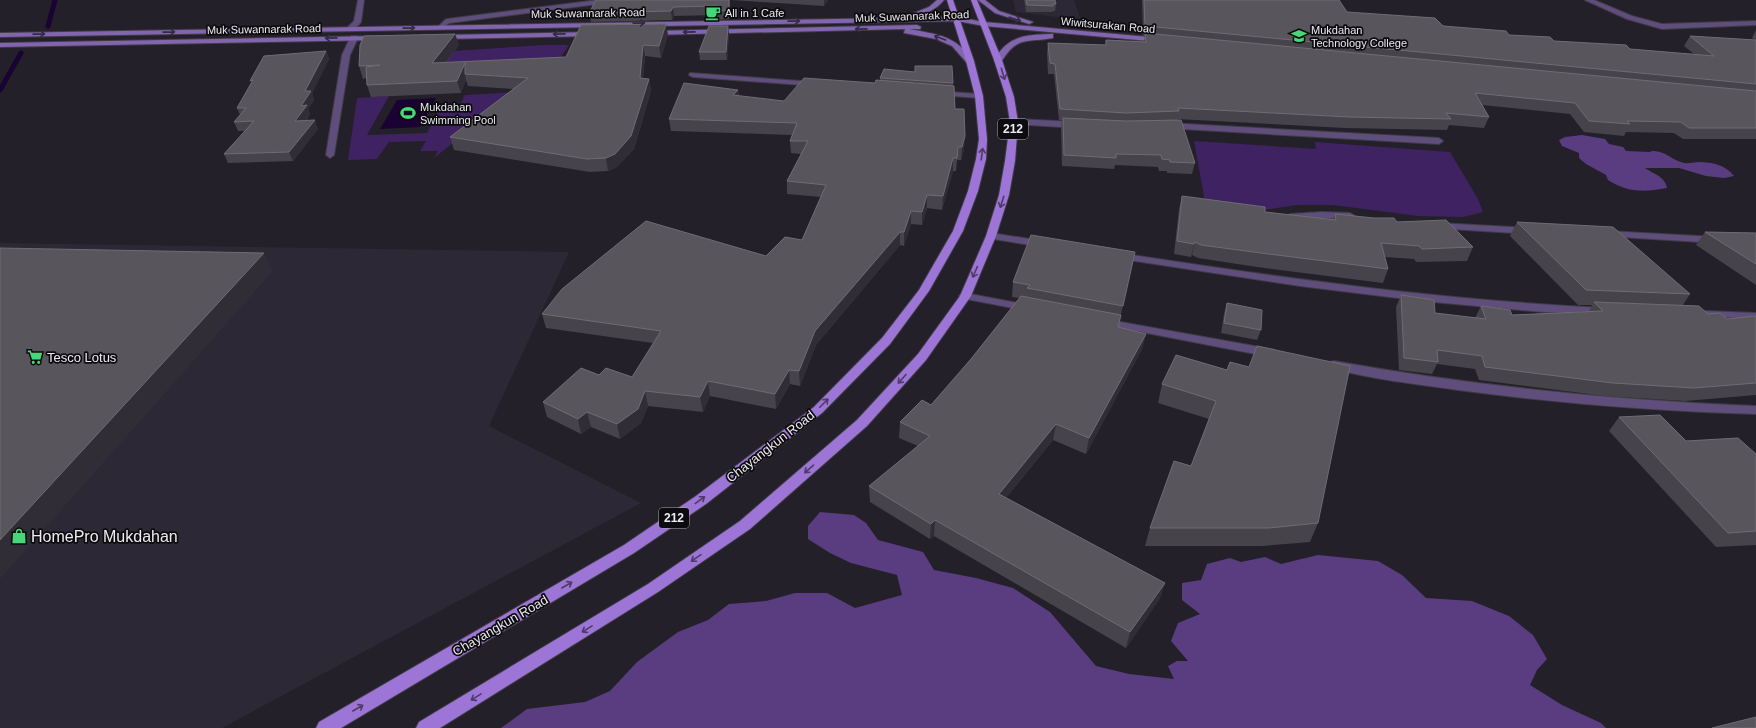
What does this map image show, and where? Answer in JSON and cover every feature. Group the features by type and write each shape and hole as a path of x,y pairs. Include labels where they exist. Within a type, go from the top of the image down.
{"main road":[{"path":"871,20 914,15 937,5 941,0"},
{"name":"Chayangkun Road","path":"325,728 629,549 701,500 818,410 886,341 924,291 958,231 973,191 981,159 983,139 979,96 970,61 950,0"},
{"name":"212","path":"425,728 653,588 745,525 862,423 922,357 965,296 991,236 1004,195 1010,162 1014,122 1010,98 998,60 974,0"},
{"path":"981,0 997,12 1016,20 1099,34"},
{"name":"Muk Suwannarak Road","path":"0,35 871,20 984,24"},
{"name":"Muk Suwannarak Road","path":"644,33 875,28 958,22"},
{"path":"596,34 600,24"},
{"name":"Wiwitsurakan Road","path":"984,24 1170,41"},
{"path":"875,28 919,32 938,37 955,44 970,61"},
{"name":"Muk Suwannarak Road","path":"432,37 604,34"},
{"path":"998,60 1003,50 1017,40 1038,36 1099,34"},
{"name":"Muk Suwannarak Road","path":"0,45 385,38"}],"street":[{"path":"442,27 447,21 606,0"},
{"path":"1588,0 1644,23 1660,26 1672,27 1756,23"},
{"path":"351,28 357,22 363,1"},
{"path":"330,155 346,55 354,38"},
{"path":"693,75 825,85"},
{"path":"934,93 979,96"},
{"path":"1014,122 1084,126"},
{"path":"1162,126 1439,141"},
{"path":"1282,218 1322,215 1359,217"},
{"path":"1426,225 1543,231"},
{"path":"1598,234 1724,240"},
{"path":"991,236 1054,246"},
{"path":"1110,255 1273,279 1393,294 1517,307 1614,312"},
{"path":"965,296 1043,311"},
{"path":"1693,314 1756,316"},
{"path":"1090,319 1284,356"},
{"path":"1322,363 1406,379 1530,395 1683,408 1756,410"}],"shaded area":[{"path":"1013,0 1074,0 1081,20 1016,12"},
{"path":"543,45 569,45 552,70 423,75 394,55"},
{"path":"517,92 434,158 438,151 420,151 426,141 389,142 377,159 348,160 357,98 389,96 367,135 427,133 438,111 457,110 465,95"},
{"name":"Mukdahan Swimming Pool","path":"436,98 420,127 380,129 397,100"},
{"path":"1582,135 1605,139 1609,144 1623,147 1626,151 1657,151 1684,163 1699,162 1714,164 1727,169 1734,176 1724,178 1706,176 1679,168 1645,168 1661,178 1666,184 1667,188 1643,191 1629,189 1608,180 1606,175 1586,164 1579,158 1579,153 1562,146 1559,140 1565,137"},
{"path":"1194,141 1316,149 1315,142 1450,152 1478,199 1483,212 1463,217 1418,216 1333,205 1297,205 1257,211 1205,202"},
{"path":"0,243 569,252 489,426 641,503 222,728 0,728"},
{"path":"820,512 854,515 866,523 878,540 923,552 934,570 976,578 1013,588 1050,612 1096,666 1129,674 1174,679 1168,666 1177,661 1188,661 1171,641 1178,623 1200,614 1182,600 1182,583 1201,580 1207,564 1230,558 1241,562 1265,557 1281,564 1318,555 1378,561 1402,575 1426,598 1472,601 1509,616 1533,635 1547,659 1537,670 1530,685 1562,705 1601,723 1606,728 501,728 527,709 585,702 610,691 637,662 678,632 708,620 729,604 766,601 795,593 827,593 855,608 902,595 897,575 851,563 830,553 808,539 808,526"}],"building":[{"path":"596,0 729,0 729,10 715,11 717,6 673,7 671,11 589,13"},
{"path":"1026,0 1055,0 1056,4 1053,4 1053,6 1027,5"},
{"path":"1144,0 1339,0 1347,12 1435,18 1443,26 1506,31 1509,35 1550,37 1554,41 1626,45 1630,49 1714,56 1690,36 1756,40 1756,84 1145,26"},
{"path":"666,24 659,46 643,45 640,78 649,79 631,136 615,154 606,158 587,159 450,137 528,78 465,74 465,63 457,81 367,85 366,67 380,65 359,66 360,45 364,36 455,34 432,63 566,57 581,25"},
{"path":"709,26 728,26 726,52 699,52"},
{"path":"1145,33 1756,91 1756,128 1689,128 1681,122 1627,121 1630,124 1589,121 1575,103 1475,93 1489,117 1446,113 1451,119 1349,117 1178,108 1179,111 1126,113 1060,109 1055,64 1050,63 1048,43 1106,45 1106,40 1146,42"},
{"path":"326,51 305,91 311,91 301,106 307,105 295,121 315,120 289,152 224,154 254,121 234,122 246,108 237,108 253,80 250,81 264,56"},
{"path":"915,66 952,66 953,83 880,78 884,69 915,72"},
{"path":"804,78 875,83 876,80 954,86 955,109 964,109 965,136 962,147 958,147 957,158 953,158 943,196 927,195 922,212 911,211 904,232 900,232 815,331 799,371 789,370 775,394 708,381 700,397 645,391 638,409 617,424 587,412 578,419 543,402 581,368 599,375 606,368 632,377 661,331 542,314 562,289 646,221 766,256 785,237 802,240 826,185 787,181 808,141 790,141 797,123 669,119 684,83 738,90 733,95 784,101"},
{"path":"1063,118 1126,121 1181,120 1195,163 1170,162 1170,160 1162,159 1161,155 1116,154 1116,158 1064,155"},
{"path":"1182,196 1265,207 1265,212 1336,220 1335,214 1374,218 1394,218 1397,222 1446,220 1473,247 1422,249 1419,246 1381,243 1388,269 1201,245 1195,242 1194,244 1177,241"},
{"path":"1517,222 1613,227 1690,294 1586,290"},
{"path":"1705,232 1756,233 1756,264"},
{"path":"1031,235 1135,252 1123,306 1027,288 1030,285 1013,282"},
{"path":"0,248 264,253 0,540"},
{"path":"1401,295 1434,300 1435,313 1486,319 1481,306 1510,310 1512,315 1603,311 1594,302 1699,306 1708,314 1720,313 1727,319 1756,316 1756,383 1694,388 1613,383 1485,367 1482,356 1437,350 1438,362 1404,358"},
{"path":"1021,296 1121,315 1118,327 1146,334 1089,438 1056,424 999,494 1165,583 1130,632 935,520 931,524 869,486 930,436 900,422 922,400 931,405 971,359"},
{"path":"1227,303 1262,310 1261,330 1224,323"},
{"path":"1257,346 1350,366 1318,523 1269,528 1150,528 1174,461 1191,466 1216,401 1162,384 1176,355 1227,370 1230,362 1249,367"},
{"path":"1660,415 1686,441 1738,438 1756,454 1756,531 1728,533 1619,417"},
{"path":"1756,717 1756,728 1712,728"}],"waterway":[{"path":"48,26 55,0"},
{"path":"0,90 21,53"}],"place":[{"name":"All in 1 Cafe","path":"713,13"},
{"name":"Mukdahan Technology College","path":"1299,36"},
{"name":"Mukdahan Swimming Pool","path":"408,113"},
{"name":"Tesco Lotus","path":"35,357"},
{"name":"HomePro Mukdahan","path":"19,536"}]}
